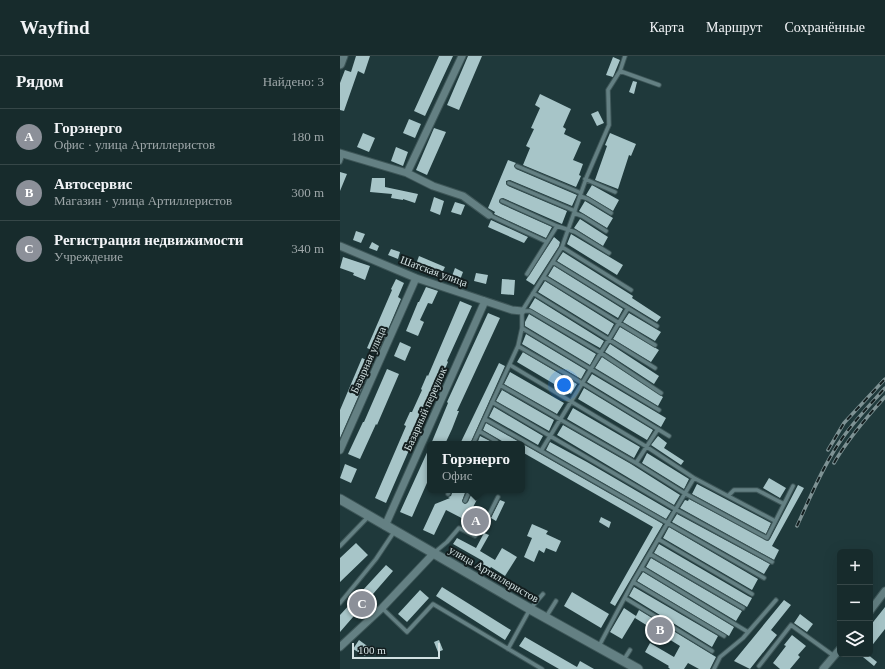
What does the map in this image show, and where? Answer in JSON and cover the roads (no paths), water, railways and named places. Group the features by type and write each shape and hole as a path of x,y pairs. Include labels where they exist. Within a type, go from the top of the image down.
{"street":[{"path":"340,64 343,56"},
{"path":"407,173 462,56"},
{"path":"341,154 407,173 433,186 463,196 489,215"},
{"name":"Шатская улица","path":"340,246 416,278 512,310 522,310"},
{"name":"Базарная улица","path":"340,450 416,278"},
{"name":"Базарный переулок","path":"385,526 485,301"},
{"name":"улица Артиллеристов","path":"340,499 545,618 638,669"},
{"path":"340,647 382,608 434,553"},
{"path":"873,606 885,591"},
{"path":"825,669 837,652"}],"lane":[{"path":"474,441 518,346 522,328 522,310 562,247 585,179 609,125 608,90 620,71 625,56"},
{"path":"620,71 659,85"},
{"path":"340,162 341,154"},
{"path":"517,166 580,195 611,213"},
{"path":"585,179 615,192"},
{"path":"510,183 574,212 606,231"},
{"path":"502,201 557,226 575,232 609,253"},
{"path":"489,215 546,242"},
{"path":"527,274 557,226"},
{"path":"562,247 631,290"},
{"path":"553,262 657,326"},
{"path":"544,277 618,324 655,345"},
{"path":"533,293 655,368"},
{"path":"541,451 628,308"},
{"path":"522,310 530,311 601,353 661,393"},
{"path":"522,328 660,410"},
{"path":"518,346 669,436"},
{"path":"510,365 647,447 694,478 775,522"},
{"path":"500,385 636,463 684,493 767,538 793,486"},
{"path":"492,402 675,509 772,562"},
{"path":"485,419 524,441"},
{"path":"636,463 658,429"},
{"path":"479,431 496,441"},
{"path":"525,442 764,578"},
{"path":"598,647 684,493 694,478"},
{"path":"728,496 734,490 757,490 784,504"},
{"path":"465,501 469,493"},
{"path":"434,553 447,542 458,528 475,536 483,527 498,498"},
{"path":"340,546 369,516"},
{"path":"340,603 376,559 395,531"},
{"path":"658,539 752,594"},
{"path":"650,554 743,608"},
{"path":"642,568 748,632"},
{"path":"634,582 724,636"},
{"path":"508,649 530,609 544,594"},
{"path":"625,598 712,651"},
{"path":"714,669 720,656 743,638 776,600"},
{"path":"545,618 556,601"},
{"path":"382,608 408,632 433,604 542,669"},
{"path":"759,666 790,625 834,656"},
{"path":"623,661 630,650"}],"railway":[{"path":"828,450 844,423 885,379"},
{"path":"797,526 816,483 833,453 849,428 885,388"},
{"path":"834,463 858,429 885,397"}],"place":[{"name":"Горэнерго","path":"476,521"},
{"name":"Регистрация недвижимости","path":"362,604"},
{"name":"Автосервис","path":"660,630"}]}
